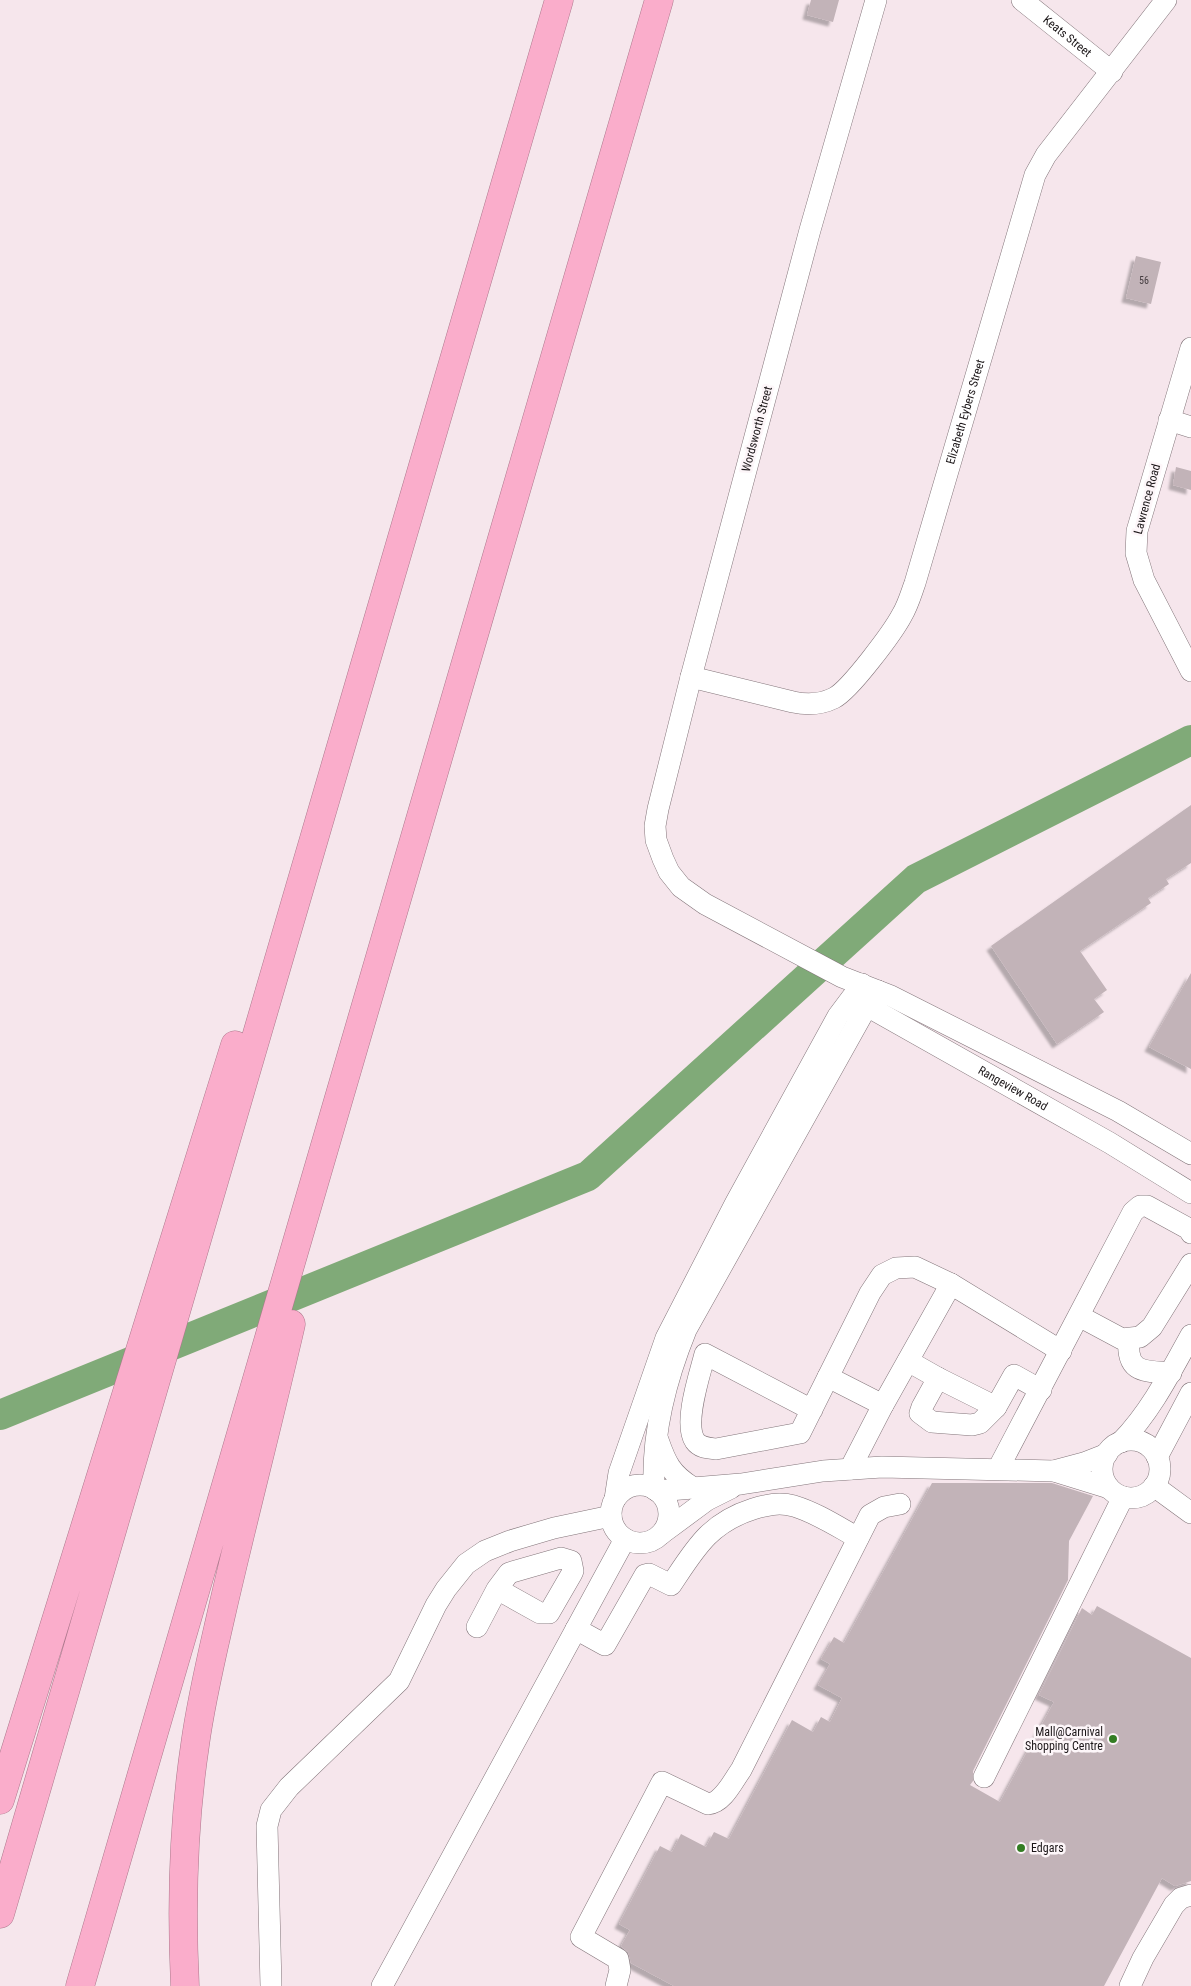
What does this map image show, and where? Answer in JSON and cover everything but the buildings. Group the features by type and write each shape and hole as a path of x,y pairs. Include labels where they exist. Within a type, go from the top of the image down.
{"highway":[{"path":"0,1914 559,0"},
{"path":"185,1986 182,1890 186,1819 195,1743 210,1663 280,1333 341,1088 659,0"},
{"path":"0,1800 453,350 470,309"},
{"path":"80,1986 280,1333"},
{"path":"0,1782 38,1676"}],"street":[{"name":"Wordsworth Street","path":"663,859 656,840 655,826 665,780 808,240 876,0"},
{"name":"Keats Street","path":"1022,0 1112,72"},
{"name":"Elizabeth Eybers Street","path":"691,677 793,702 804,704 820,703 836,696 846,688 895,626 906,608 915,583 1035,175 1046,155 1166,0"},
{"name":"Lawrence Road","path":"1188,665 1144,580 1138,564 1136,549 1138,531 1191,348"},
{"path":"1170,420 1191,427"},
{"name":"Rangeview Road","path":"663,859 675,880 693,896 823,967 1191,1193"},
{"path":"660,1535 668,1523 669,1516 666,1502 656,1490 654,1472 657,1437 674,1358 686,1330 861,990"},
{"path":"741,1484 707,1500 660,1535 643,1543 625,1539 613,1525 613,1507 619,1473 666,1338 735,1204 838,1016 861,990"},
{"name":"Rangeview Road","path":"861,990 1118,1111 1191,1154"},
{"path":"998,1469 1136,1208 1143,1205 1150,1207 1191,1233"},
{"path":"1079,1316 1118,1337 1129,1339 1140,1336 1152,1327 1191,1264"},
{"path":"812,1410 705,1354 696,1389 691,1422 692,1433 696,1442 704,1448 716,1449 800,1433 812,1410 870,1293 882,1275 896,1268 909,1266 950,1284 1061,1351"},
{"path":"850,1469 950,1284"},
{"path":"1116,1493 1104,1480 1103,1462 1114,1448 1139,1424 1171,1373 1191,1335"},
{"path":"1129,1339 1128,1352 1130,1361 1135,1366 1151,1372 1171,1373"},
{"path":"908,1361 996,1407"},
{"path":"938,1378 921,1411 922,1416 932,1422 976,1425 982,1422 996,1407 1014,1375 1041,1390"},
{"path":"828,1377 883,1405"},
{"path":"1054,1471 1116,1493 1141,1496 1148,1492 1191,1393"},
{"path":"657,1437 666,1462 677,1477 692,1487"},
{"path":"271,1986 268,1826 274,1805 290,1786 399,1681 436,1605 446,1589 466,1564 485,1551 510,1540 554,1528 613,1507 621,1492 629,1487 646,1486 656,1490 741,1484 823,1471 882,1467 1054,1471 1084,1463 1129,1440 1146,1444 1157,1472 1191,1513"},
{"path":"1157,1472 1191,1496"},
{"path":"984,1777 1116,1493"},
{"path":"576,1628 605,1645 645,1575 649,1574 670,1584 696,1546 710,1532 734,1515 770,1504 792,1506 818,1516 858,1538"},
{"path":"616,1986 620,1970 618,1959 580,1937 662,1782 708,1804 712,1804 721,1798 741,1770 870,1515 884,1507 900,1504"},
{"path":"382,1986 625,1539"},
{"path":"477,1627 497,1589"},
{"path":"1130,1986 1143,1958 1174,1905 1181,1898 1191,1895"}],"waterway":[{"path":"0,1415 588,1176 916,879 1191,740"}],"place":[{"name":"Mall@Carnival Shopping Centre","path":"1113,1739"},
{"name":"Edgars","path":"1021,1848"}]}
